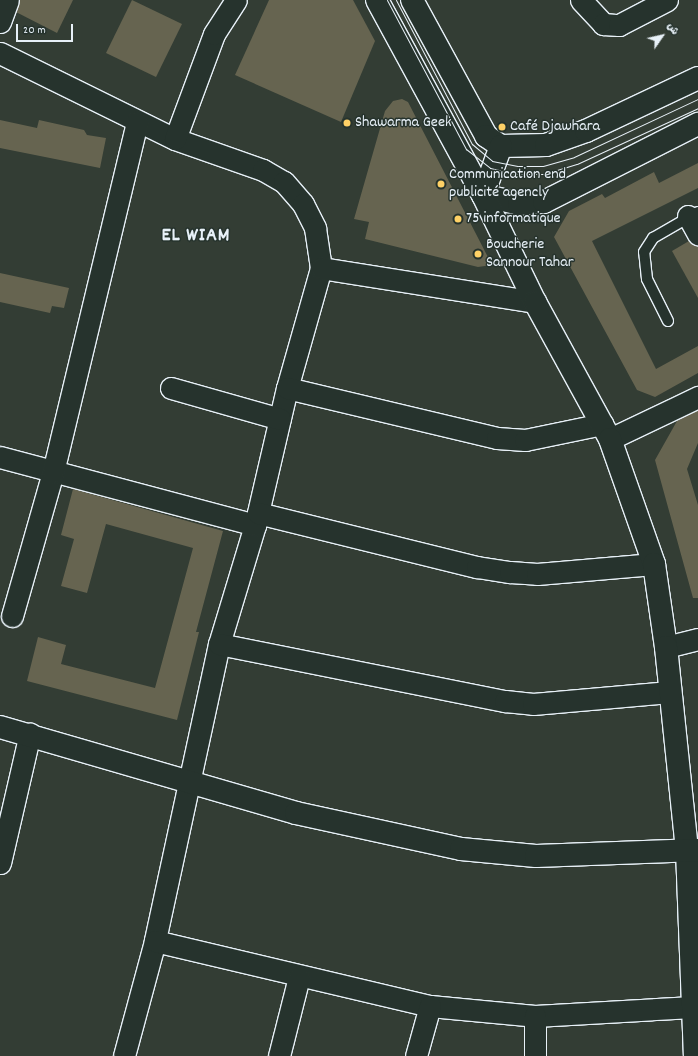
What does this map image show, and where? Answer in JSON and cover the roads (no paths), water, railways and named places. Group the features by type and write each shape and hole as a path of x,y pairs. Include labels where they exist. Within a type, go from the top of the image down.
{"main road":[{"path":"377,0 483,195 535,302 606,432 654,564 666,647 669,692 693,850 693,1007 695,1056"},
{"path":"412,0 486,136 501,146 546,146 586,131 698,78"},
{"path":"483,195 519,204 544,202 698,124"},
{"path":"483,195 492,161 501,146"},
{"path":"0,727 30,733 296,813 461,849 536,856 693,850"}],"street":[{"path":"0,22 8,0"},
{"path":"175,139 214,34 236,0"},
{"path":"581,0 603,24 619,25 667,0"},
{"path":"0,53 137,122 175,139 262,170 284,182 303,204 315,228 321,268 287,388 256,519 219,644 188,781 155,941 124,1056"},
{"path":"12,616 53,472 137,122"},
{"path":"693,214 698,234"},
{"path":"321,268 535,302"},
{"path":"171,388 280,419"},
{"path":"287,388 497,438 525,440 606,432 698,397"},
{"path":"0,457 53,472 256,519 477,567 537,574 654,564"},
{"path":"666,647 698,639"},
{"path":"219,644 505,702 533,704 669,692"},
{"path":"0,863 30,733"},
{"path":"155,941 298,977 430,1006 535,1016 693,1007"},
{"path":"279,1056 298,977"},
{"path":"416,1056 430,1006"},
{"path":"535,1016 535,1056"}],"lane":[{"path":"668,320 647,279 644,252 653,238 693,214"}],"tram line":[{"path":"387,0 466,149 490,168 517,174 544,174 577,164 698,108"},
{"path":"396,0 472,144 492,161 518,166 543,166 574,157 698,99"}],"place":[{"name":"Shawarma Geek","path":"347,123"},
{"name":"Café Djawhara","path":"502,127"},
{"name":"Communication end publicité agencly","path":"441,184"},
{"name":"75 informatique","path":"458,219"},
{"name":"Boucherie Sannour Tahar","path":"478,254"}],"district":[{"name":"EL WIAM","path":"196,236"}]}
